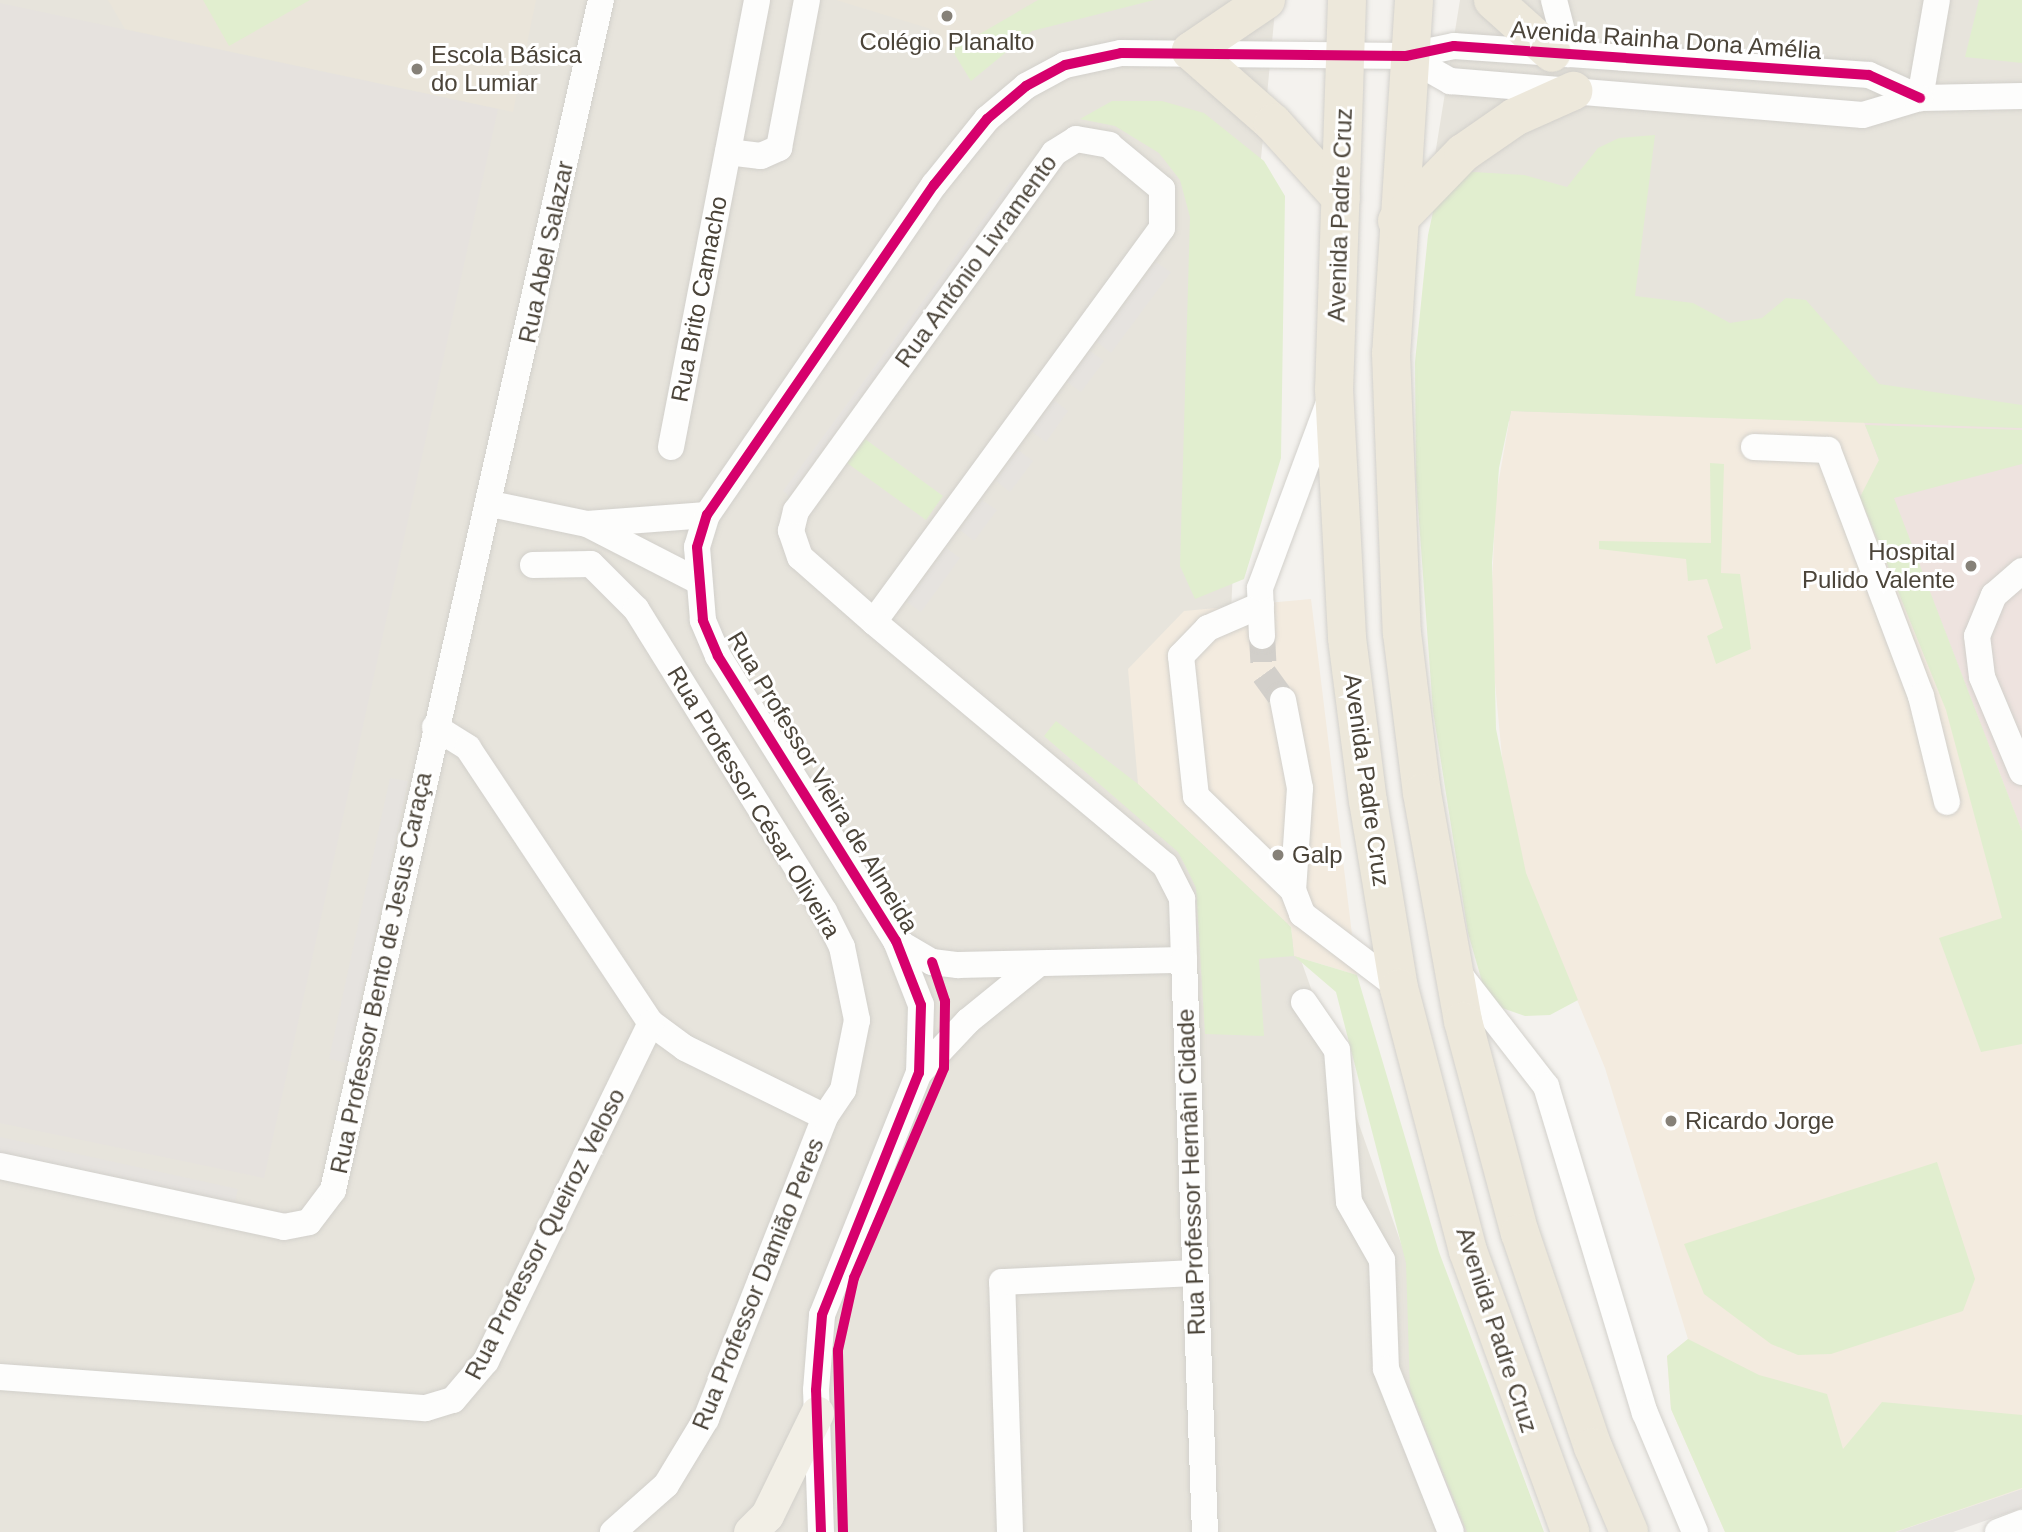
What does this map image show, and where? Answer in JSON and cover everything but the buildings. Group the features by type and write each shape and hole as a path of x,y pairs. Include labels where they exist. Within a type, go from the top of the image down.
{"highway":[{"path":"1266,0 1191,51 1273,123 1341,198"},
{"name":"Avenida Padre Cruz","path":"1347,0 1334,389 1348,638 1399,988 1468,1251 1570,1532"},
{"path":"1414,0 1406,56 1391,353 1402,633 1451,964 1520,1233 1593,1447 1629,1532"},
{"path":"1493,0 1560,53"},
{"path":"1397,221 1462,153 1515,117 1573,91"}],"main road":[{"path":"750,1532 767,1515 817,1413"}],"street":[{"name":"Rua Abel Salazar","path":"491,505 601,0"},
{"name":"Rua Brito Camacho","path":"671,447 757,0"},
{"path":"728,152 761,156 779,148 807,0"},
{"path":"1554,0 1560,53"},
{"path":"1920,98 1937,0"},
{"name":"Avenida Rainha Dona Amélia","path":"1406,56 1454,46 1869,75 1920,98"},
{"name":"Rua Professor Vieira de Almeida","path":"821,1532 817,1348 831,1282 919,1073 921,1005 896,941 718,656 696,580 707,514 934,185 987,119 1065,65 1121,53 1191,51 1406,56"},
{"name":"Avenida Rainha Dona Amélia","path":"1406,56 1450,81 1863,115 1920,98 2022,96"},
{"name":"Rua António Livramento","path":"874,622 1163,228 1163,190 1109,145 1076,139 1054,153 796,511 791,531 800,557 874,622 1165,865 1182,900 1184,960"},
{"path":"1262,636 1259,588 1334,389"},
{"path":"1754,447 1828,450 1921,696 1947,802"},
{"path":"491,505 587,524 707,514"},
{"name":"Rua Professor Bento de Jesus Caraça","path":"0,1166 249,1221 302,1226 333,1190 435,727 491,505"},
{"path":"587,524 696,580"},
{"name":"Rua Professor César Oliveira","path":"533,565 591,564 612,579 824,911 842,947 857,1020 843,1090 825,1117"},
{"path":"2022,571 1994,594 1977,636 1982,677 2022,772"},
{"path":"1261,605 1208,628 1181,656 1196,796 1293,890 1303,914 1323,935 1399,988"},
{"path":"1283,701 1300,789 1293,890"},
{"path":"435,727 468,748 651,1023"},
{"path":"896,941 932,962 1037,965 1184,960"},
{"name":"Rua Professor Hernâni Cidade","path":"1184,960 1193,1273 1205,1532"},
{"path":"1451,964 1546,1086 1645,1413 1696,1532"},
{"path":"919,1073 968,1021 1037,965"},
{"path":"1304,1002 1337,1050 1349,1202 1382,1260 1386,1369 1451,1532"},
{"name":"Rua Professor Damião Peres","path":"613,1532 666,1485 698,1437 825,1117 685,1048 651,1023"},
{"name":"Rua Professor Queiroz Veloso","path":"0,1377 426,1408 453,1401 486,1361 651,1023"},
{"path":"1010,1532 1002,1282 1193,1273"},
{"path":"1998,1532 2022,1523"}],"shaded area":[{"path":"0,0 1276,0 1243,349 1225,745 1503,1532 0,1532"},
{"name":"Escola Básica do Lumiar","path":"108,0 536,0 513,112 125,29"},
{"name":"Colégio Planalto","path":"836,0 1038,0 948,53 931,29"},
{"path":"1460,0 2022,0 2022,831 1864,422 1437,421 1435,155"},
{"path":"0,3 498,109 264,1178 0,1123"},
{"path":"1011,181 1016,185 789,496 783,491"},
{"path":"1156,262 1171,272 1111,353 1097,342"},
{"path":"1090,351 1104,361 1081,392 1067,382"},
{"path":"1054,400 1068,411 1046,442 1031,431"},
{"path":"1511,411 1864,422 2022,831 2022,1489 1896,1532 1725,1532 1671,1409 1667,1356 1688,1339 1605,1068 1525,873 1506,799 1490,630 1496,496"},
{"name":"Hospital Pulido Valente","path":"1864,422 2022,428 2022,831 1946,633"},
{"path":"1018,450 1033,461 1010,492 996,481"},
{"path":"982,500 997,510 974,541 960,530"},
{"path":"946,548 960,558 921,612 907,602"},
{"name":"Galp","path":"1311,599 1357,975 1294,956 1291,927 1138,784 1128,669 1184,611"},
{"path":"390,778 408,781 347,1063 329,1059"},
{"path":"0,1137 238,1189 234,1205 0,1154"},
{"path":"2022,1489 2022,1508 1953,1532 1896,1532"}],"green space":[{"path":"203,0 310,0 229,46"},
{"path":"1038,0 1154,0 1032,31 971,81 952,50"},
{"path":"1979,0 2022,0 2022,63 1965,57"},
{"path":"1112,101 1162,101 1204,113 1264,161 1285,196 1281,458 1244,579 1195,599 1180,566 1190,217 1180,180 1159,153 1115,126 1080,119"},
{"path":"1655,135 1635,296 1693,303 1730,323 1762,318 1786,298 1806,300 1879,384 2022,405 2022,428 1511,411 1499,468 1492,563 1496,729 1526,873 1578,1000 1550,1015 1525,1016 1502,1008 1485,992 1468,933 1433,711 1416,480 1415,362 1428,235 1436,198 1457,171 1524,175 1567,187 1598,148 1619,138"},
{"path":"1865,425 2022,430 2022,464 1894,498 2022,831 2022,1044 1981,1052 1939,938 2002,918 1946,710 1860,497 1879,460"},
{"path":"865,439 943,496 926,520 847,463"},
{"path":"1710,463 1724,464 1721,573 1740,574 1751,649 1716,664 1707,636 1723,628 1707,579 1688,581 1686,559 1599,549 1599,541 1711,543"},
{"path":"1056,721 1138,784 1291,927 1294,956 1259,959 1264,1036 1205,1034 1196,888 1187,869 1178,852 1044,736"},
{"path":"1294,956 1357,975 1439,1252 1544,1532 1467,1532 1410,1390 1406,1263 1336,992"},
{"path":"1937,1162 1975,1279 1963,1311 1831,1354 1798,1355 1771,1344 1704,1294 1684,1244"},
{"path":"1688,1339 1759,1375 1827,1394 1843,1449 1882,1402 2022,1415 2022,1488 1895,1532 1725,1532 1671,1409 1667,1356"}],"tunnel":[{"path":"1262,636 1264,674 1283,700"}],"cycle path":[{"path":"821,1532 816,1390 822,1315 919,1073 921,1005 896,941 718,656 703,620 697,547 707,515 934,185 987,119 1026,86 1065,65 1121,53 1406,56 1454,46 1869,75 1920,98"},
{"path":"843,1532 838,1350 854,1278 944,1068 945,1001 932,962"}],"place":[{"name":"Colégio Planalto","path":"947,16"},
{"name":"Escola Básica do Lumiar","path":"417,69"},
{"name":"Hospital Pulido Valente","path":"1971,566"},
{"name":"Galp","path":"1278,855"},
{"name":"Ricardo Jorge","path":"1671,1121"}]}
